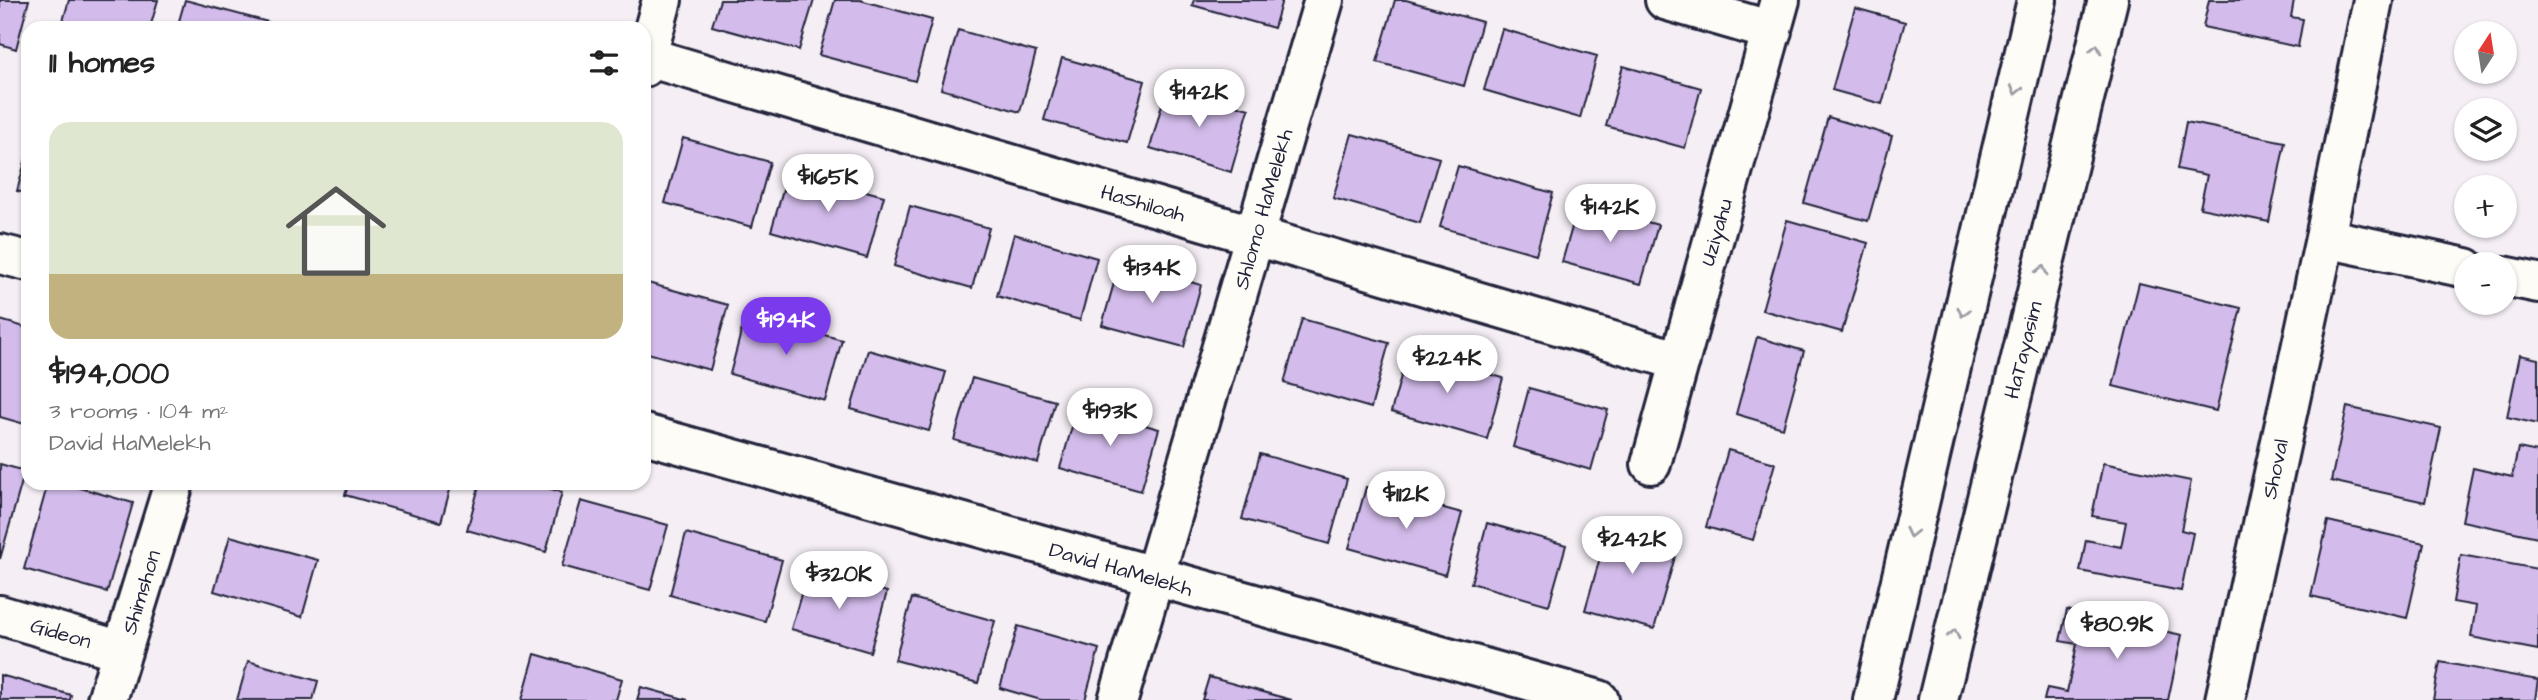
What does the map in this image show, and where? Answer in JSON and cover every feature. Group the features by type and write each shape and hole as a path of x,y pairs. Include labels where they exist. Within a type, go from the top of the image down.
{"street":[{"path":"651,40 662,0"},
{"name":"Shlomo HaMelekh","path":"1118,700 1324,0"},
{"path":"1665,0 1776,16"},
{"path":"1873,700 2037,0"},
{"name":"HaTayasim","path":"1938,700 2108,0"},
{"name":"Shoval","path":"2225,700 2325,238 2373,0"},
{"name":"Uziyahu","path":"1651,464 1776,16"},
{"name":"HaShiloah","path":"651,64 1255,236 1680,361"},
{"path":"2325,238 2454,265"},
{"path":"0,254 21,259"},
{"path":"2517,279 2538,283"},
{"name":"David HaMelekh","path":"651,437 1600,700"},
{"name":"Shimshon","path":"107,700 172,490"},
{"name":"Gideon","path":"0,615 122,651"}],"building":[{"path":"0,0 29,0 23,21 21,21 16,49 0,44"},
{"path":"69,0 158,0 152,21 63,21"},
{"path":"185,0 264,21 179,21"},
{"path":"720,0 814,0 799,50 712,26"},
{"path":"835,0 860,0 932,20 915,81 819,55"},
{"path":"1194,0 1282,0 1274,28 1192,5"},
{"path":"1395,0 1406,0 1482,22 1464,86 1377,62"},
{"path":"2209,0 2294,0 2291,17 2303,19 2298,47 2203,27"},
{"path":"1855,8 1905,22 1882,104 1832,90"},
{"path":"1502,29 1597,56 1580,118 1484,90"},
{"path":"958,30 1036,52 1020,112 941,89"},
{"path":"1062,58 1145,81 1127,143 1044,120"},
{"path":"1623,66 1701,88 1685,148 1606,126"},
{"path":"1167,86 1249,109 1231,172 1150,148"},
{"path":"1828,117 1892,136 1868,221 1804,203"},
{"path":"2186,122 2285,142 2269,222 2200,208 2207,175 2177,169"},
{"path":"1352,134 1439,158 1420,223 1333,198"},
{"path":"683,138 770,162 752,227 665,203"},
{"path":"1458,166 1553,193 1536,254 1440,227"},
{"path":"789,170 884,196 867,258 771,231"},
{"path":"21,176 21,192 17,191"},
{"path":"1579,203 1658,225 1641,284 1562,262"},
{"path":"910,206 989,228 972,288 894,266"},
{"path":"1787,220 1868,243 1842,332 1762,310"},
{"path":"1014,234 1097,258 1080,320 997,296"},
{"path":"1120,262 1201,285 1184,347 1102,325"},
{"path":"2139,283 2241,308 2216,411 2113,386"},
{"path":"651,284 728,305 710,370 651,354"},
{"path":"746,313 842,340 825,401 730,374"},
{"path":"1302,319 1389,343 1371,408 1284,383"},
{"path":"0,320 21,326 21,423 0,417"},
{"path":"1757,337 1804,351 1783,428 1736,414"},
{"path":"868,350 946,372 929,431 851,409"},
{"path":"1408,351 1503,378 1487,439 1391,412"},
{"path":"2520,355 2538,359 2538,424 2507,417"},
{"path":"972,378 1055,401 1038,463 954,440"},
{"path":"1529,388 1608,410 1591,470 1513,447"},
{"path":"1078,406 1159,429 1141,491 1060,468"},
{"path":"2347,407 2441,428 2425,502 2331,481"},
{"path":"2518,448 2538,452 2538,537 2462,521 2473,468 2512,477"},
{"path":"1728,450 1775,463 1753,540 1706,527"},
{"path":"1260,454 1347,479 1329,544 1242,519"},
{"path":"2103,463 2191,481 2181,530 2193,533 2181,591 2080,571 2086,540 2121,547 2126,522 2092,516"},
{"path":"0,464 21,470 21,485 0,559"},
{"path":"1366,487 1462,513 1445,575 1349,548"},
{"path":"46,490 88,490 133,503 107,592 24,569"},
{"path":"347,490 450,490 441,522 345,495"},
{"path":"478,490 562,492 546,552 467,530"},
{"path":"581,501 668,525 650,590 562,566"},
{"path":"2328,521 2424,543 2407,618 2311,596"},
{"path":"1487,523 1566,545 1549,605 1471,583"},
{"path":"1610,523 1679,543 1654,629 1585,610"},
{"path":"686,533 782,560 765,621 670,595"},
{"path":"230,536 318,560 302,617 214,591"},
{"path":"2461,555 2538,569 2538,650 2471,637 2476,606 2453,602"},
{"path":"808,570 887,592 870,652 791,629"},
{"path":"912,598 995,621 978,683 895,660"},
{"path":"2067,610 2182,635 2168,700 2044,700 2047,688 2067,692 2077,644 2060,641"},
{"path":"1018,626 1099,649 1085,700 1041,700 1000,688"},
{"path":"535,654 622,679 616,700 522,700"},
{"path":"248,661 318,681 313,700 237,700"},
{"path":"2440,662 2538,680 2535,700 2433,700"},
{"path":"0,675 71,695 70,700 0,700"},
{"path":"1209,677 1292,700 1202,700"},
{"path":"641,687 688,700 637,700"}]}
